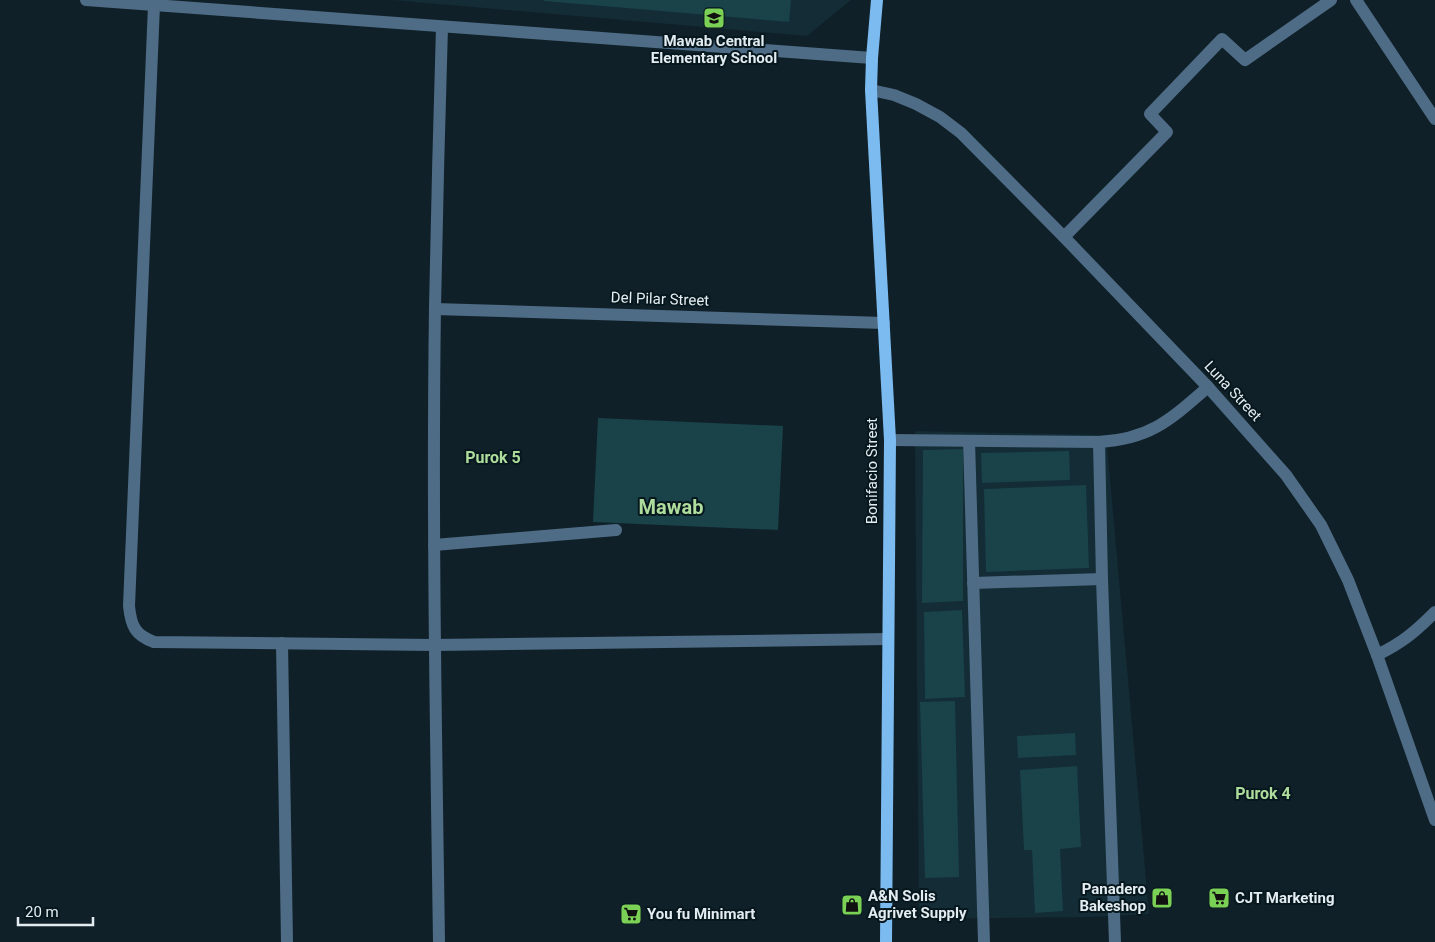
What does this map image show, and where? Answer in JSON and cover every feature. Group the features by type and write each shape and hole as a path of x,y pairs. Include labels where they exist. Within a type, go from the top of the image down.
{"main road":[{"name":"Bonifacio Street","path":"878,0 871,90 890,440 886,942"}],"street":[{"path":"86,0 872,58"},
{"path":"1064,236 1167,132 1150,114 1222,39 1245,60 1331,0"},
{"path":"1356,0 1435,119"},
{"path":"154,5 130,617 134,629 142,637 154,642 434,645 888,639"},
{"path":"439,942 434,545 435,309 442,26"},
{"name":"Luna Street","path":"871,90 894,95 916,104 940,117 961,133 1064,236 1208,387 1286,475 1321,525 1348,580 1377,655 1435,820"},
{"name":"Del Pilar Street","path":"435,309 884,323"},
{"path":"890,440 1119,441 1139,436 1155,429 1173,417 1208,387"},
{"path":"969,441 984,942"},
{"path":"1100,442 1102,579 1115,942"},
{"path":"434,545 616,530"},
{"path":"973,583 1102,579"},
{"path":"1377,655 1414,633 1435,612"},
{"path":"282,643 288,942"}],"shaded area":[{"name":"Mawab Central Elementary School","path":"392,0 851,0 807,36"},
{"path":"915,431 1106,435 1149,914 1090,917 919,919"}],"building":[{"path":"544,0 791,0 789,22"},
{"path":"598,418 783,426 778,530 593,522"},
{"path":"963,449 963,601 922,603 923,450"},
{"path":"1069,451 1070,480 982,483 981,453"},
{"path":"1086,485 1089,568 986,572 984,489"},
{"path":"962,610 965,697 925,699 924,612"},
{"path":"955,701 959,877 925,878 920,702"},
{"path":"1075,733 1076,755 1018,758 1017,736"},
{"path":"1077,766 1081,847 1060,849 1063,911 1035,913 1032,850 1024,850 1020,770"}],"place":[{"name":"Mawab Central Elementary School","path":"714,18"},
{"name":"Panadero Bakeshop","path":"1162,898"},
{"name":"CJT Marketing","path":"1219,898"},
{"name":"A&N Solis Agrivet Supply","path":"852,905"},
{"name":"You fu Minimart","path":"631,914"}],"district":[{"name":"Purok 5","path":"493,457"},
{"name":"Mawab","path":"671,507"},
{"name":"Purok 4","path":"1263,793"}]}
